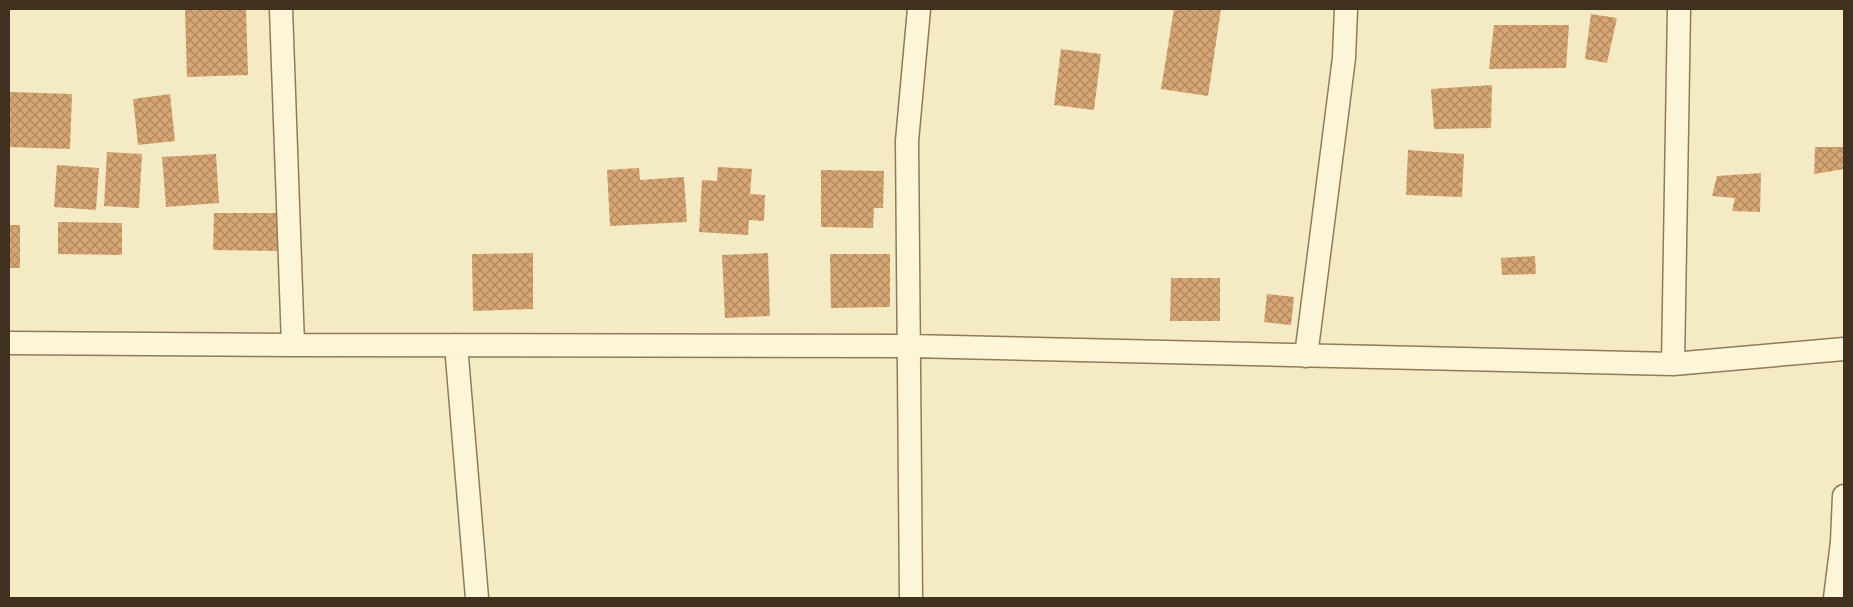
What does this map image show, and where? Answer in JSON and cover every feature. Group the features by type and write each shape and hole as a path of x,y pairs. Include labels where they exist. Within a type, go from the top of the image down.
{"street":[{"path":"281,9 293,345"},
{"path":"911,598 907,142 919,9"},
{"path":"1306,356 1344,58 1346,9"},
{"path":"1674,364 1679,9"},
{"path":"9,343 910,346 1674,364 1844,349"},
{"path":"456,345 476,598"},
{"path":"1835,598 1842,542 1844,496"}],"building":[{"path":"185,9 246,9 248,75 187,77"},
{"path":"1174,9 1221,9 1208,96 1161,89"},
{"path":"1591,14 1617,18 1607,63 1585,59"},
{"path":"1494,25 1569,25 1566,68 1489,69"},
{"path":"1061,49 1101,54 1094,110 1054,105"},
{"path":"1492,85 1491,128 1434,129 1431,89"},
{"path":"10,92 72,94 70,149 9,147"},
{"path":"170,94 175,141 138,145 133,99"},
{"path":"1815,147 1844,147 1844,169 1814,174"},
{"path":"1408,150 1464,154 1462,197 1406,195"},
{"path":"107,152 142,154 139,208 104,206"},
{"path":"216,154 219,203 166,207 162,157"},
{"path":"57,165 99,168 96,210 54,207"},
{"path":"718,167 752,169 750,194 765,195 764,221 749,220 748,235 699,232 702,180 717,181"},
{"path":"639,168 640,180 684,177 687,222 610,226 607,170"},
{"path":"821,170 884,171 883,208 874,208 873,228 821,227"},
{"path":"1761,173 1760,212 1732,211 1735,198 1712,196 1717,176"},
{"path":"214,213 277,213 277,251 213,250"},
{"path":"58,222 122,223 122,255 58,254"},
{"path":"9,225 20,225 20,268 9,268"},
{"path":"533,253 533,309 473,311 472,254"},
{"path":"768,253 770,316 725,318 722,255"},
{"path":"830,254 890,254 890,307 831,308"},
{"path":"1535,256 1536,274 1502,275 1501,258"},
{"path":"1171,278 1220,278 1220,321 1170,321"},
{"path":"1267,294 1294,297 1291,325 1264,322"}]}
